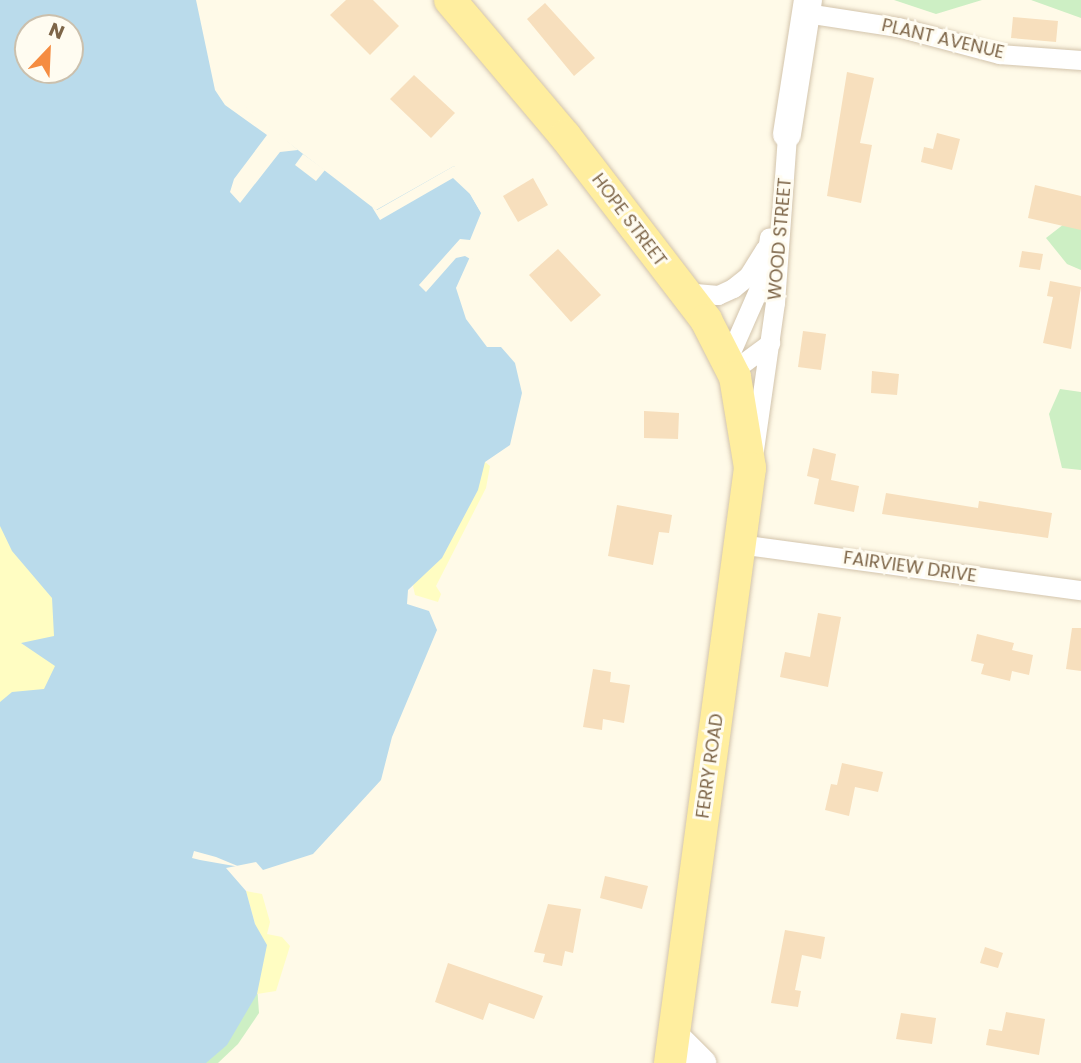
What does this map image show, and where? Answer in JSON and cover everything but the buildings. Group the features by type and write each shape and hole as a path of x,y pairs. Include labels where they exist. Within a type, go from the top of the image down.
{"main road":[{"name":"HOPE STREET","path":"450,0 565,136 706,320 729,367 750,468"},
{"name":"WOOD STREET","path":"787,134 807,6"},
{"name":"FERRY ROAD","path":"672,1049 750,468"},
{"path":"672,1049 702,1063"}],"street":[{"name":"PLANT AVENUE","path":"807,6 999,54 1081,60"},
{"name":"WOOD STREET","path":"729,367 763,279 787,134"},
{"name":"WOOD STREET","path":"750,468 770,343 787,134"},
{"name":"WOOD STREET","path":"684,292 718,295 733,288 748,275 768,245"},
{"path":"729,367 770,343"},
{"name":"FAIRVIEW DRIVE","path":"739,544 1081,590"}],"green space":[{"path":"894,0 982,0 936,14"},
{"path":"1031,0 1081,0 1081,18"},
{"path":"1073,217 1081,218 1081,270 1067,264 1046,238"},
{"path":"1060,389 1081,392 1081,470 1062,468 1049,414"},
{"path":"257,985 259,1013 238,1044 218,1063 191,1063"}],"sand":[{"path":"485,462 490,466 486,488 436,586 441,594 438,602 415,595 413,586"},
{"path":"0,466 102,635 0,752"},
{"path":"246,891 262,894 270,922 267,934 282,937 290,946 276,991 257,994 255,924"}],"water":[{"path":"0,0 205,0 225,94 376,210 454,166 486,221 456,288 466,319 487,347 501,347 515,363 522,393 510,445 485,462 478,490 442,558 408,590 407,604 429,611 437,630 392,737 381,780 313,854 263,870 256,862 226,868 246,891 255,924 267,945 257,994 227,1045 206,1063 0,1063 0,702 12,692 44,689 55,666 21,643 54,636 52,598 12,551 0,526"}],"pier":[{"path":"196,0 209,0 228,92 298,150 280,152 240,203 230,192 234,179 267,135 225,105 215,90"},
{"path":"303,154 325,170 316,181 295,165"},
{"path":"454,166 487,207 489,222 472,260 465,256 456,258 426,292 419,285 460,239 470,240 481,213 470,194 453,178 380,220 372,207 377,210"},
{"path":"194,851 216,857 240,867 192,858"}]}
